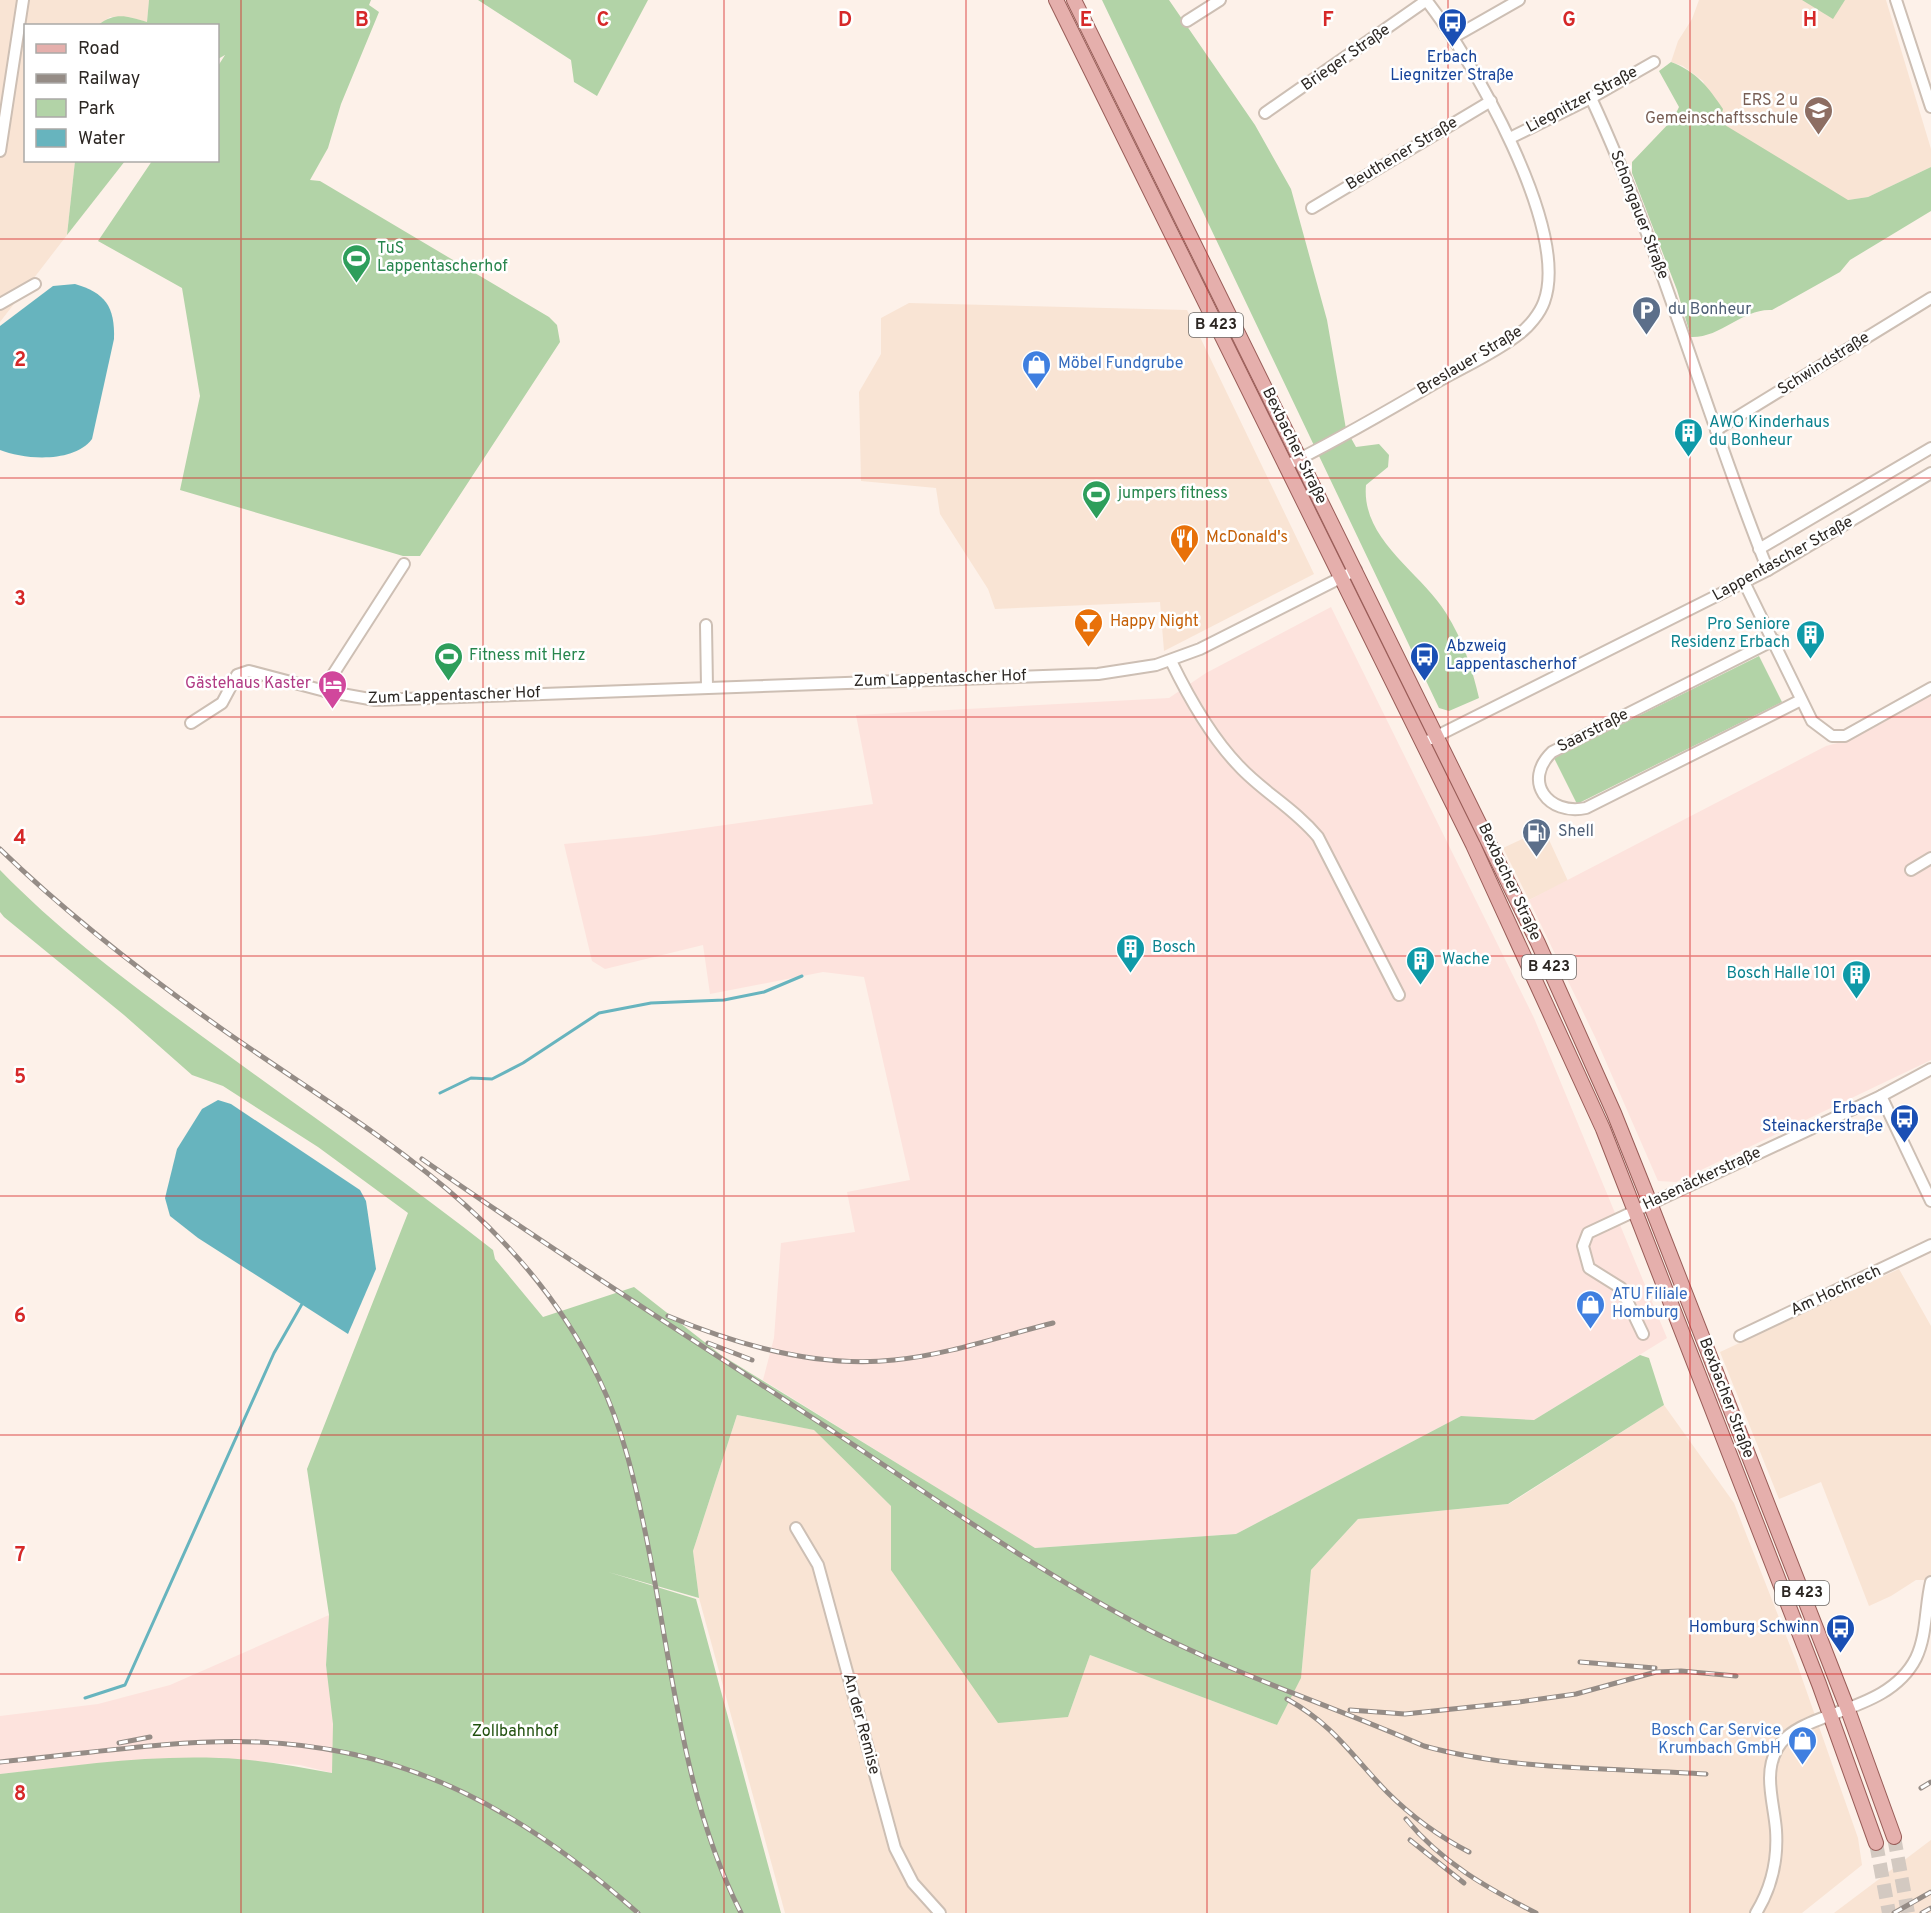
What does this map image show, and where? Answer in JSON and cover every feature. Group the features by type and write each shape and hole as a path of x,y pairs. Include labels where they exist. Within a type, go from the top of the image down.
{"main road":[{"name":"Bexbacher Straße","path":"1056,0 1522,948 1603,1130 1839,1713 1894,1837"},
{"name":"Bexbacher Straße","path":"1074,0 1299,459 1438,735 1538,943 1614,1113 1650,1203 1839,1713 1876,1843"}],"street":[{"path":"0,151 23,0"},
{"path":"1187,21 1220,0"},
{"name":"Breslauer Straße","path":"1286,466 1520,334 1544,303 1548,271 1534,202 1510,138 1454,37 1427,0"},
{"name":"Brieger Straße","path":"1265,113 1346,59 1427,0"},
{"path":"1454,37 1519,0"},
{"path":"1896,0 1931,107"},
{"name":"Liegnitzer Straße","path":"1510,138 1591,98 1654,62"},
{"name":"Schongauer Straße","path":"1591,98 1639,208 1688,357 1768,570"},
{"name":"Beuthener Straße","path":"1312,208 1491,101"},
{"path":"0,304 35,284"},
{"name":"Schwindstraße","path":"1716,430 1931,298"},
{"name":"Lappentascher Straße","path":"1759,549 1931,448"},
{"name":"Lappentascher Straße","path":"1423,743 1768,570 1931,473"},
{"path":"326,691 332,676 404,564"},
{"name":"Zum Lappentascher Hof","path":"191,723 222,703 237,675 242,672 375,700 1098,674 1129,671 1171,661 1200,650 1356,570"},
{"path":"1744,582 1801,700 1820,729 1832,736 1845,736 1931,688"},
{"path":"706,625 707,687"},
{"name":"Saarstraße","path":"1774,640 1552,752 1539,771 1540,788 1558,808 1569,810 1586,808 1801,700"},
{"path":"1171,661 1224,748 1240,768 1302,818 1318,837 1399,995"},
{"path":"1911,870 1931,858"},
{"name":"Hasenäckerstraße","path":"1644,1334 1621,1288 1589,1268 1583,1246 1588,1233 1881,1096 1931,1069"},
{"path":"1881,1096 1931,1201"},
{"name":"Am Hochrech","path":"1740,1336 1931,1245"},
{"name":"An der Remise","path":"796,1528 818,1565 895,1848 913,1883 940,1913"},
{"path":"1756,1913 1768,1890 1776,1852 1770,1784 1774,1755 1785,1738 1878,1696 1911,1667 1922,1640 1931,1582"}],"shaded area":[{"path":"0,0 149,0 147,22 129,17 110,17 100,24 24,24 24,162 75,162 67,235 0,322"},
{"name":"ERS 2 u Gemeinschaftsschule","path":"1699,0 1886,0 1931,149 1931,167 1868,197 1848,200 1776,261 1703,81 1683,66 1671,62 1678,41 1692,19"},
{"path":"909,303 1187,310 1314,574 1164,651 1160,602 995,609 988,589 940,514 936,488 861,481 859,392 881,354 881,318"},
{"path":"1331,607 1534,1018 1667,1338 1534,1420 1461,1416 1236,1534 1034,1548 763,1380 774,1338 781,1243 855,1232 847,1192 910,1180 864,977 823,972 710,994 703,945 605,969 592,961 564,844 647,836 873,804 856,715 1169,698 1206,673"},
{"path":"1931,694 1931,1060 1676,1182 1658,1181 1596,1039 1529,900 1826,746 1849,740"},
{"path":"1544,829 1568,881 1529,900 1503,848"},
{"path":"1899,1269 1931,1326 1931,1580 1916,1580 1891,1596 1869,1606 1821,1482 1779,1499 1720,1352"},
{"path":"1664,1405 1734,1503 1796,1661 1858,1838 1862,1865 1802,1913 785,1913 699,1598 693,1551 737,1415 815,1430 891,1506 892,1570 1068,1717 1090,1655 1277,1725 1301,1677 1311,1570 1358,1519 1509,1504"},
{"path":"329,1615 326,1665 337,1720 332,1773 300,1765 218,1758 110,1762 0,1774 0,1716 98,1704 170,1685"},
{"path":"1931,1840 1931,1913 1834,1913"}],"green space":[{"path":"149,0 371,0 369,5 379,12 341,104 328,148 310,180 320,181 549,317 557,325 560,342 420,556 403,556 180,490 200,396 182,288 98,241 151,162 219,162 219,64 225,55 219,58 219,24 100,24 110,18 121,16 147,22"},
{"path":"478,0 648,0 597,96 574,82 571,60"},
{"path":"1102,0 1169,0 1255,125 1291,189 1327,320 1346,429 1356,447 1379,444 1389,455 1388,467 1366,485 1367,505 1373,522 1395,554 1446,613 1466,654 1479,698 1449,711 1439,708"},
{"path":"1802,0 1845,0 1833,19"},
{"path":"1671,62 1688,70 1707,87 1723,109 1720,122 1848,200 1868,197 1931,167 1931,211 1850,260 1840,272 1772,310 1751,314 1712,333 1691,337 1677,290 1632,173 1632,162 1673,119 1679,107 1659,71"},
{"path":"75,162 124,162 67,235"},
{"path":"1759,656 1782,702 1577,804 1554,758"},
{"name":"Zollbahnhof","path":"0,870 48,916 124,978 493,1250 495,1259 543,1317 634,1287 721,1355 1035,1548 1236,1534 1461,1416 1534,1420 1640,1355 1649,1358 1664,1405 1508,1504 1358,1519 1311,1570 1301,1678 1277,1725 1090,1655 1068,1717 998,1723 891,1570 891,1506 814,1430 737,1415 693,1551 699,1598 608,1572 696,1599 781,1913 0,1913 0,1774 109,1762 192,1757 247,1760 332,1773 333,1724 326,1665 329,1615 307,1469 408,1213 318,1147 223,1086 192,1075 124,1015 4,917 0,912"}],"water":[{"path":"75,284 101,297 110,309 113,318 114,339 92,439 84,447 62,456 22,456 0,450 0,326 53,286"},
{"path":"218,1100 231,1104 360,1190 366,1201 376,1269 348,1334 198,1238 170,1216 165,1198 177,1149 202,1109"}],"waterway":[{"path":"440,1093 471,1078 492,1079 523,1063 599,1013 651,1003 724,1000 764,992 802,976"},
{"path":"85,1698 125,1685 274,1353 302,1304"}],"tunnel":[{"path":"1894,1837 1908,1913"},
{"path":"1876,1843 1889,1913"}],"railway":[{"path":"0,849 54,899 140,969 229,1034 388,1143 438,1182 485,1223 528,1269 566,1321 599,1379 615,1417 627,1456 646,1536 692,1776 721,1869 741,1913"},
{"path":"422,1159 576,1264 990,1536 1108,1608 1183,1647 1424,1746 1458,1754 1528,1764 1706,1774"},
{"path":"668,1316 694,1327 779,1352 837,1361 866,1362 934,1354 1053,1323"},
{"path":"708,1343 752,1360"},
{"path":"1580,1662 1655,1668"},
{"path":"1350,1710 1405,1714 1519,1702 1576,1694 1656,1672 1681,1671 1736,1676"},
{"path":"1287,1699 1304,1709 1342,1742 1406,1810 1436,1833 1469,1852"},
{"path":"119,1743 150,1737"},
{"path":"0,1762 161,1745 226,1742 258,1742 314,1747 366,1757 416,1772 463,1792 508,1817 596,1877 638,1913"},
{"path":"1921,1788 1931,1782"},
{"path":"1406,1819 1434,1848 1466,1873 1536,1913"},
{"path":"1410,1840 1464,1883"},
{"path":"1894,1913 1931,1892"},
{"path":"1922,1913 1931,1908"}],"place":[{"name":"Erbach Liegnitzer Straße","path":"1452,48"},
{"name":"ERS 2 u Gemeinschaftsschule","path":"1819,136"},
{"name":"TuS Lappentascherhof","path":"356,284"},
{"name":"du Bonheur","path":"1647,336"},
{"name":"Möbel Fundgrube","path":"1037,390"},
{"name":"AWO Kinderhaus du Bonheur","path":"1688,458"},
{"name":"jumpers fitness","path":"1097,520"},
{"name":"McDonald's","path":"1185,564"},
{"name":"Happy Night","path":"1089,648"},
{"name":"Pro Seniore Residenz Erbach","path":"1811,660"},
{"name":"Fitness mit Herz","path":"448,682"},
{"name":"Abzweig Lappentascherhof","path":"1425,682"},
{"name":"Gästehaus Kaster","path":"332,710"},
{"name":"Shell","path":"1537,858"},
{"name":"Bosch","path":"1131,974"},
{"name":"Wache","path":"1421,986"},
{"name":"Bosch Halle 101","path":"1857,1000"},
{"name":"Erbach Steinackerstraße","path":"1904,1144"},
{"name":"ATU Filiale Homburg","path":"1591,1330"},
{"name":"Homburg Schwinn","path":"1840,1654"},
{"name":"Bosch Car Service Krumbach GmbH","path":"1802,1766"}]}
